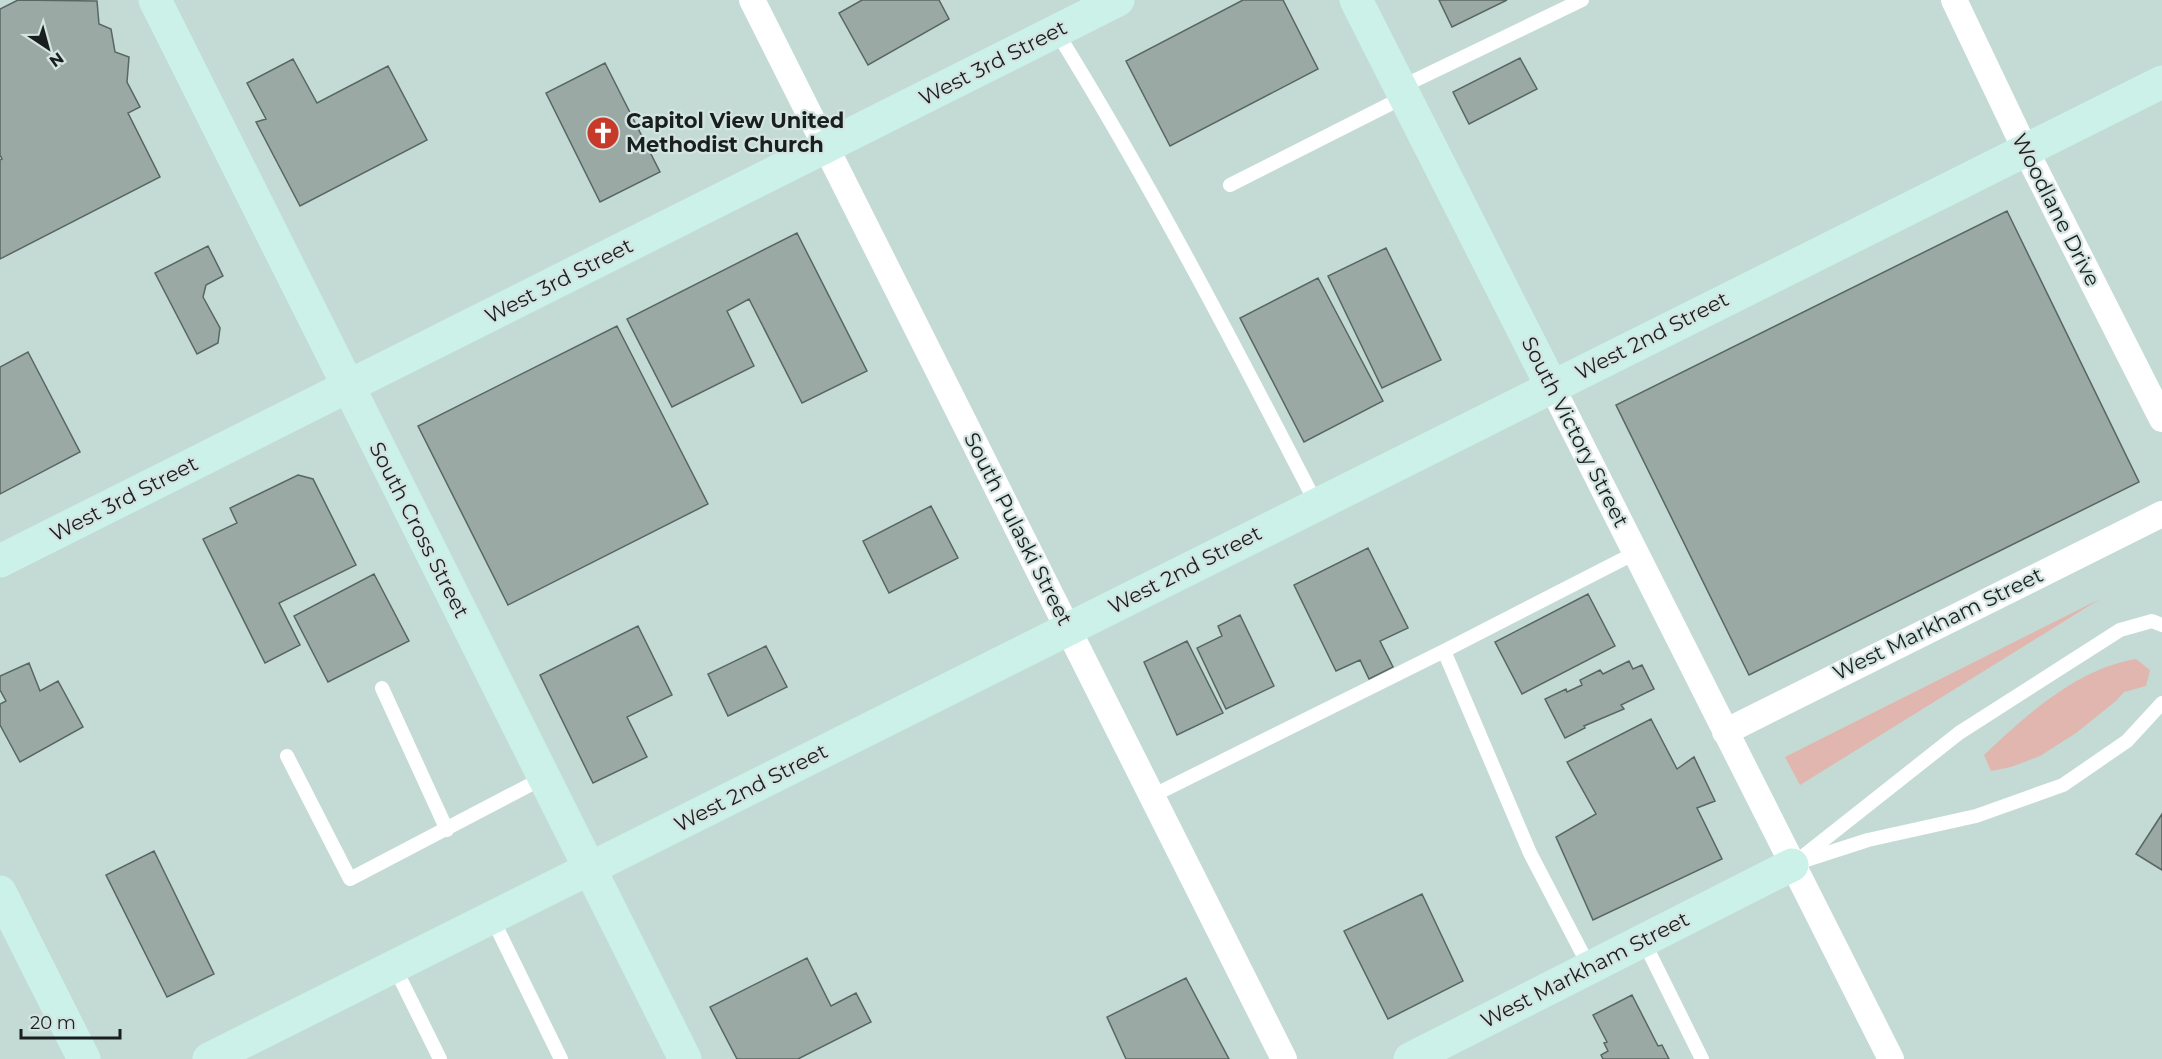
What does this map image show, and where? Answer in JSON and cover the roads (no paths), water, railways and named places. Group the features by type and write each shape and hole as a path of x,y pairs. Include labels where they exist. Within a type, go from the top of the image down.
{"main road":[{"name":"South Cross Street","path":"155,0 685,1059"},
{"name":"West 3rd Street","path":"0,561 1118,0"},
{"name":"South Victory Street","path":"1356,0 1401,93 1552,387"},
{"name":"West 2nd Street","path":"209,1059 2162,82"},
{"name":"West Markham Street","path":"1410,1059 1792,865"},
{"path":"0,892 84,1059"}],"street":[{"name":"South Pulaski Street","path":"752,0 1284,1059"},
{"name":"Woodlane Drive","path":"1954,0 2025,149 2162,419"},
{"name":"South Victory Street","path":"1552,387 1891,1059"},
{"name":"West Markham Street","path":"1725,732 2157,516"}],"lane":[{"path":"1230,184 1582,0"},
{"path":"1056,31 1098,99 1216,310 1317,505"},
{"path":"1152,796 1637,552"},
{"path":"1792,865 1959,733 2120,630 2152,621 2162,625"},
{"path":"1444,651 1530,853 1590,968"},
{"path":"382,688 447,830"},
{"path":"1792,865 1868,840 1976,816 2062,785 2127,741 2162,703"},
{"path":"287,756 350,879 543,778"},
{"path":"492,918 561,1059"},
{"path":"1643,940 1702,1059"},
{"path":"394,966 440,1059"}],"place":[{"name":"Capitol View United Methodist Church","path":"603,133"}]}
